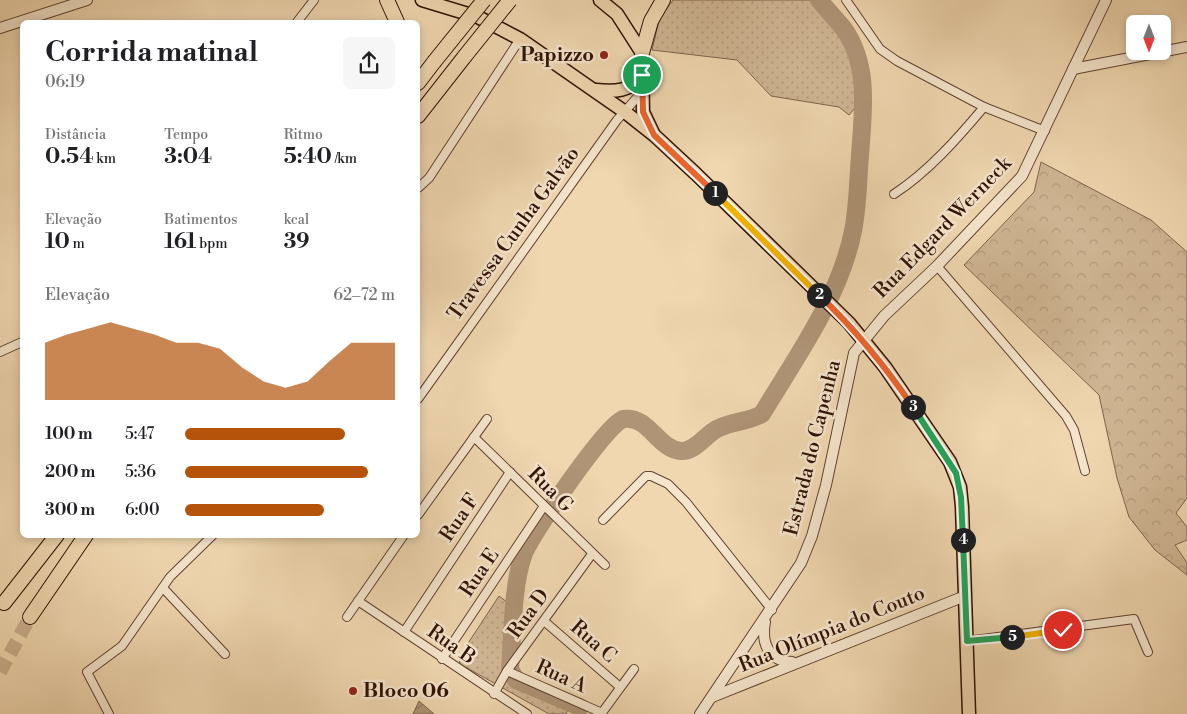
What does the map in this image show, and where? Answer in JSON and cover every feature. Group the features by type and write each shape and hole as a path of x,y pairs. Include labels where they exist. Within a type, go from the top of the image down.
{"highway":[{"path":"387,0 396,20"},
{"path":"420,80 484,0"},
{"path":"420,113 510,0"},
{"path":"642,53 651,22 663,0"},
{"path":"4,604 55,538"},
{"path":"30,617 84,538"}],"main road":[{"path":"422,0 478,17 520,39 625,112 654,135 819,294 863,341 893,378 956,473 962,507 967,641 966,713"},
{"path":"473,0 478,17"},
{"path":"600,0 616,14 642,53 643,112 654,135"},
{"path":"594,90 607,92 626,88 638,82 642,75"}],"street":[{"path":"25,20 87,0"},
{"path":"299,20 314,0"},
{"path":"846,0 880,49 897,61 984,107 1045,131"},
{"name":"Rua Edgard Werneck","path":"863,341 890,309 937,266 1022,176 1106,0"},
{"path":"0,28 20,22"},
{"path":"420,186 429,178 520,39"},
{"path":"1073,69 1187,47"},
{"name":"Travessa Cunha Galvão","path":"420,396 475,317 625,112 642,92"},
{"path":"894,194 911,182 967,128 984,107"},
{"path":"937,266 1066,416 1074,430 1085,471"},
{"name":"Estrada do Capenha","path":"700,714 769,614 801,563 812,536 826,485 849,370 854,354 863,341"},
{"path":"0,352 20,343"},
{"path":"420,512 487,419"},
{"name":"Rua G","path":"474,437 605,565"},
{"name":"Rua F","path":"404,632 510,472"},
{"path":"603,520 646,476 651,476 668,484 686,502 769,614 764,640 771,656 784,662 795,662"},
{"name":"Rua E","path":"442,659 544,506"},
{"path":"109,714 87,672 122,646 164,589 174,572 210,538"},
{"path":"347,617 402,538"},
{"name":"Rua D","path":"494,694 507,671 592,554"},
{"path":"164,589 225,654"},
{"name":"Rua Olímpia do Couto","path":"712,697 795,662 965,596"},
{"name":"Rua B","path":"358,600 442,659 527,714"},
{"path":"967,641 1134,619 1148,652"},
{"name":"Rua C","path":"544,622 620,687"},
{"path":"602,713 634,669"},
{"name":"Rua A","path":"507,671 602,713"}],"green space":[{"path":"673,0 817,0 849,37 865,96 849,115 839,107 771,96 737,60 652,50 660,17"},
{"path":"1041,162 1151,220 1187,252 1187,498 1176,513 1187,527 1187,540 1175,545 1187,563 1187,575 1155,550 1129,517 1117,478 1099,395 964,265 1034,192"},
{"path":"499,596 520,612 523,621 513,643 511,675 569,707 566,714 549,714 460,664 459,657"}],"water":[{"path":"419,701 434,714 413,714"}],"waterway":[{"path":"580,707 516,680 510,669 517,582 519,569 528,545 553,505 586,459 602,439 623,419 632,419 640,422 665,445 673,449 686,451 714,430 762,414 815,326 838,279 847,255 857,202 863,90 858,58 852,43 844,29 819,0"}],"tunnel":[{"path":"0,672 30,617"}],"place":[{"name":"Papizzo","path":"604,55"},
{"name":"Bloco 06","path":"353,691"}],"route":[{"path":"642,75 643,112 654,135 849,323 893,378 950,462 960,487 962,507 967,641 992,640 1063,630"}]}
